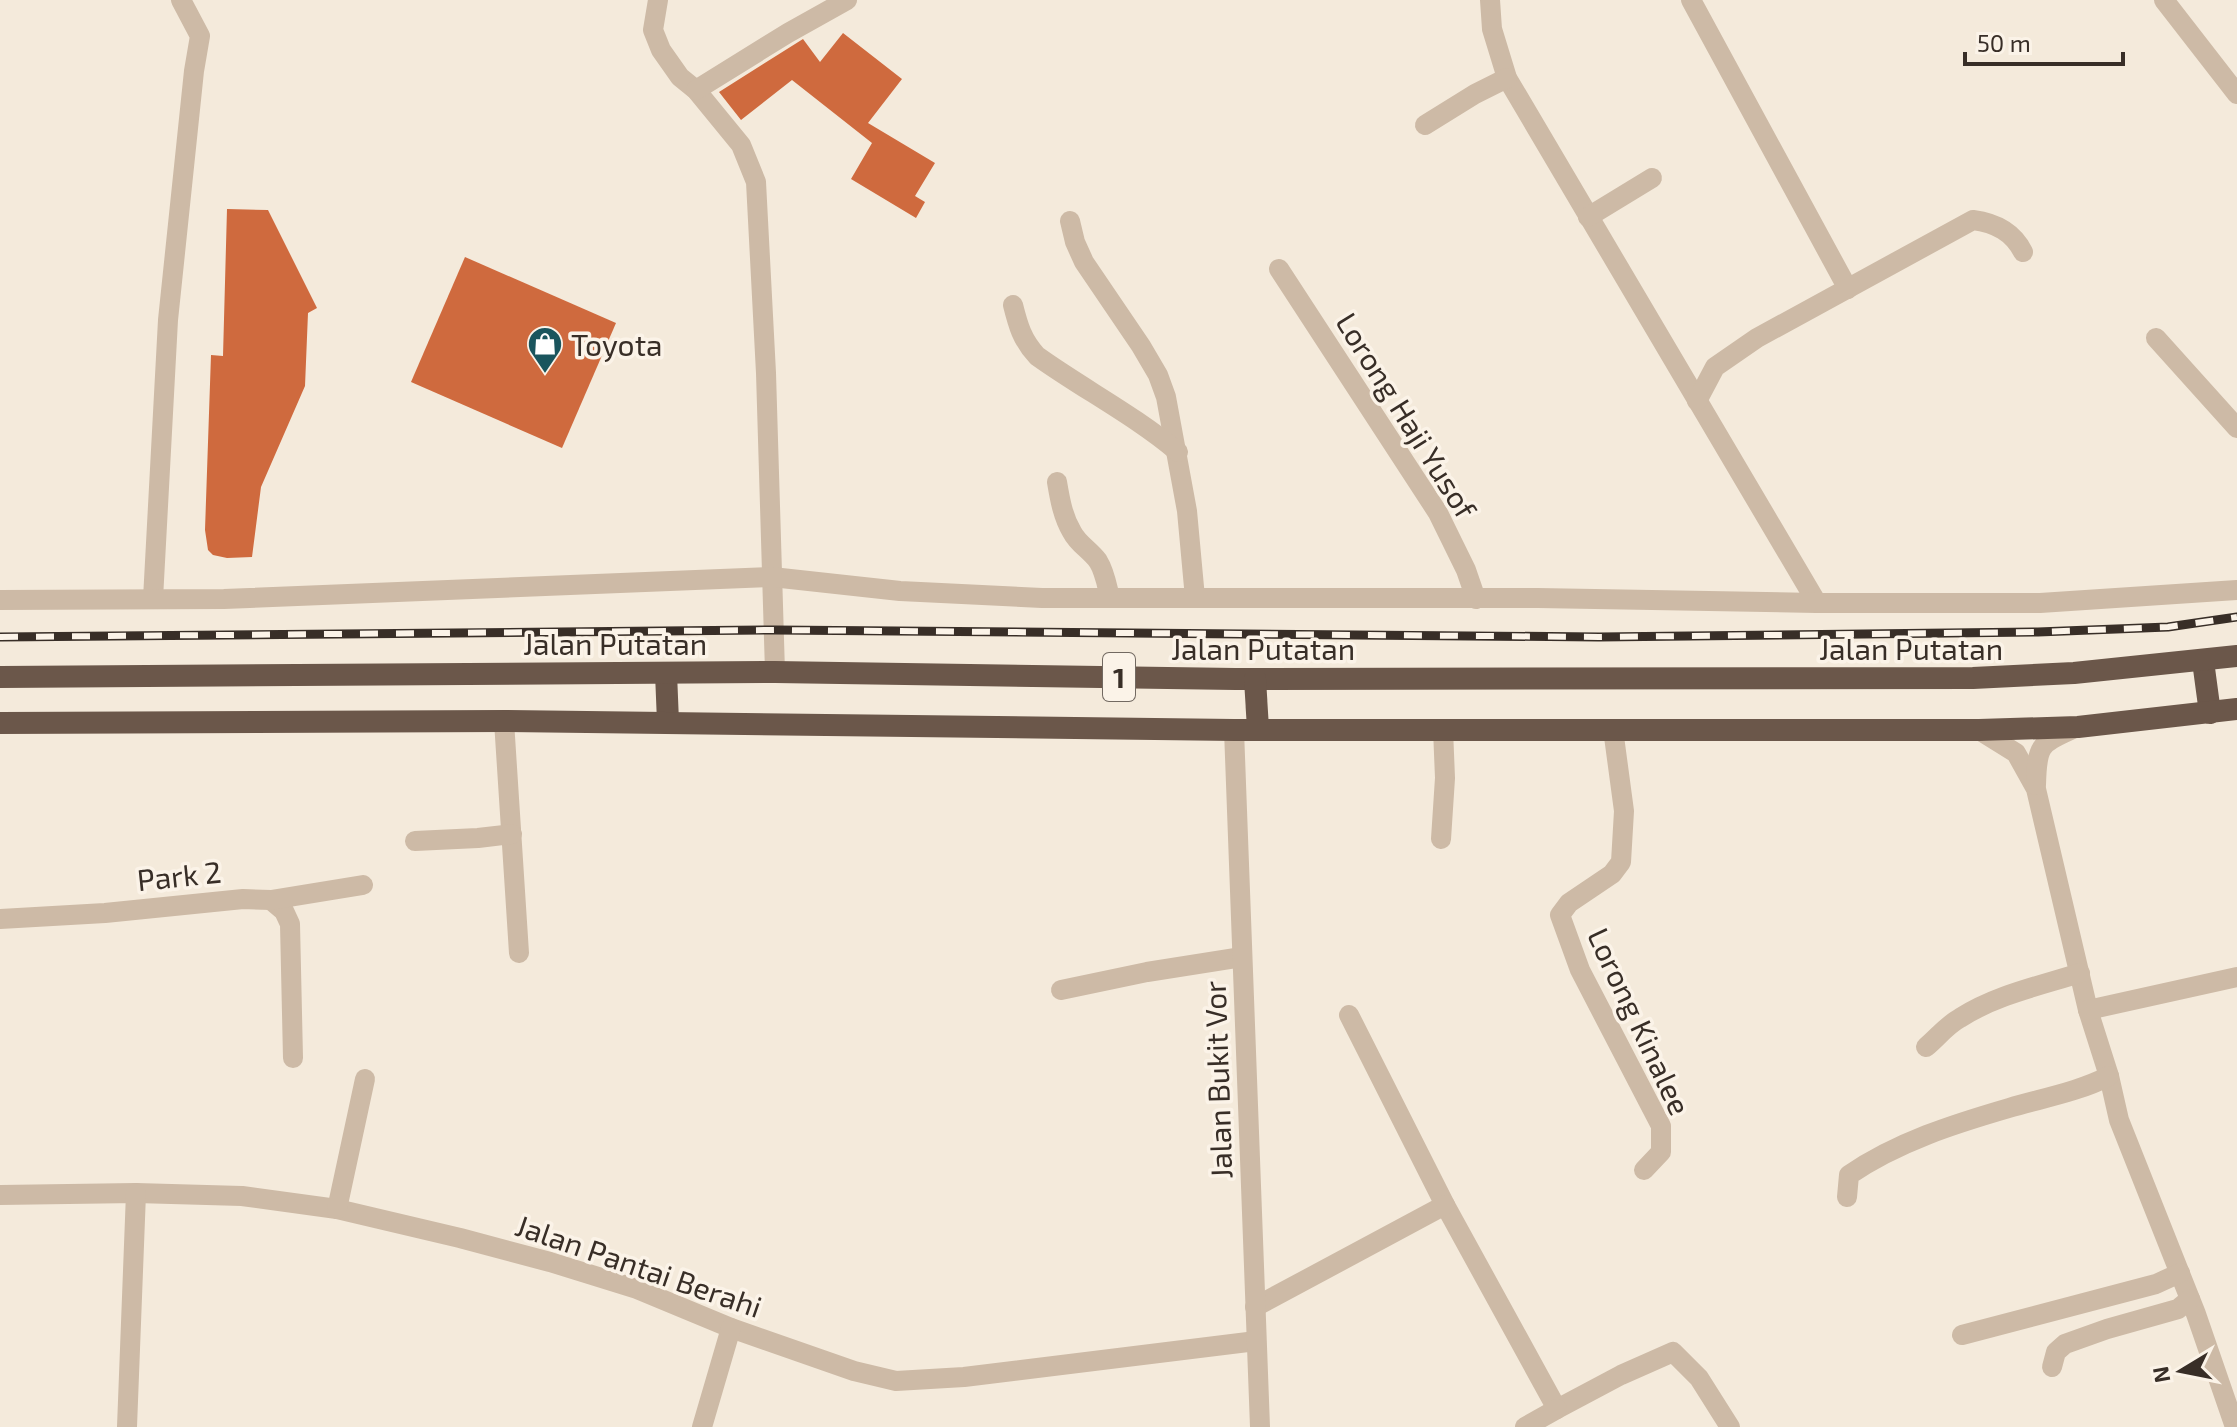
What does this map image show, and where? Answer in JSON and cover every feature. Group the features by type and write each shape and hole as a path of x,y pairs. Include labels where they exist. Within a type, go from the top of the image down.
{"highway":[{"name":"Jalan Putatan","path":"0,677 775,672 1255,679 1973,678 2074,673 2237,656"},
{"path":"2203,661 2210,713"},
{"path":"666,673 668,722"},
{"path":"1255,679 1258,729"},
{"name":"1","path":"0,723 504,721 1234,730 1979,730 2078,727 2237,709"}],"street":[{"path":"153,599 168,320 200,36 181,0"},
{"path":"658,0 653,30 661,50 680,77 696,90 741,145 756,182 760,223 775,672"},
{"path":"696,90 847,0"},
{"path":"1490,0 1492,29 1507,78 1817,603"},
{"path":"1691,0 1848,289"},
{"path":"2164,0 2237,94"},
{"path":"1425,125 1507,78"},
{"path":"1588,217 1652,178"},
{"path":"1697,401 1715,367 1757,338 1973,220 1991,222 2016,239 2023,252"},
{"path":"1070,221 1084,262 1158,375 1178,452 1189,525 1195,598"},
{"name":"Lorong Haji Yusof","path":"1279,269 1438,513 1466,570 1476,599"},
{"path":"1013,305 1020,332 1037,356 1159,436 1178,452"},
{"path":"2156,338 2237,428"},
{"path":"1057,482 1062,509 1072,532 1097,559 1110,598"},
{"path":"0,600 224,599 772,577 946,594 1042,598 2040,603 2237,590"},
{"path":"504,721 519,953"},
{"path":"2078,727 2044,745 2037,757 2036,789 2088,1010 2119,1120 2190,1299 2235,1427"},
{"path":"1441,839 1445,778 1443,729"},
{"name":"Lorong Kinalee","path":"1613,729 1624,811 1621,862 1612,874 1569,903 1560,915 1580,970 1661,1126 1661,1152 1644,1170"},
{"name":"Jalan Bukit Vor","path":"1234,730 1260,1427"},
{"path":"1979,730 2016,753 2036,789"},
{"path":"415,841 512,834"},
{"name":"Park 2","path":"0,919 105,913 243,899 271,900 363,885"},
{"path":"271,900 284,911 290,924 293,1058"},
{"path":"1061,990 1242,957"},
{"path":"1926,1047 1972,1010 2080,973"},
{"path":"2088,1010 2237,977"},
{"path":"1349,1015 1445,1205 1557,1409"},
{"path":"1847,1197 1849,1175 1908,1142 2006,1109 2089,1086 2109,1076"},
{"path":"337,1209 365,1079"},
{"path":"127,1427 136,1193"},
{"name":"Jalan Pantai Berahi","path":"0,1195 136,1193 242,1196 337,1209 550,1262 637,1289 731,1328 854,1371 896,1381 951,1378 1256,1341"},
{"path":"1255,1307 1445,1205"},
{"path":"1962,1335 2156,1284 2180,1273"},
{"path":"2052,1367 2056,1352 2065,1344 2178,1309 2190,1299"},
{"path":"702,1427 731,1328"},
{"path":"1525,1427 1621,1375 1673,1352 1699,1378 1730,1427"}],"building":[{"path":"843,33 902,79 868,123 935,163 915,196 925,202 916,218 851,179 872,143 792,80 741,120 719,92 803,39 820,62"},
{"path":"227,209 268,210 317,308 308,313 305,386 261,487 252,557 227,558 213,555 208,550 205,530 211,355 223,356"},
{"path":"465,257 616,323 562,448 411,382"}],"railway":[{"path":"0,637 775,630 1599,637 2038,632 2168,627 2237,617"}],"place":[{"name":"Toyota","path":"545,375"}]}
